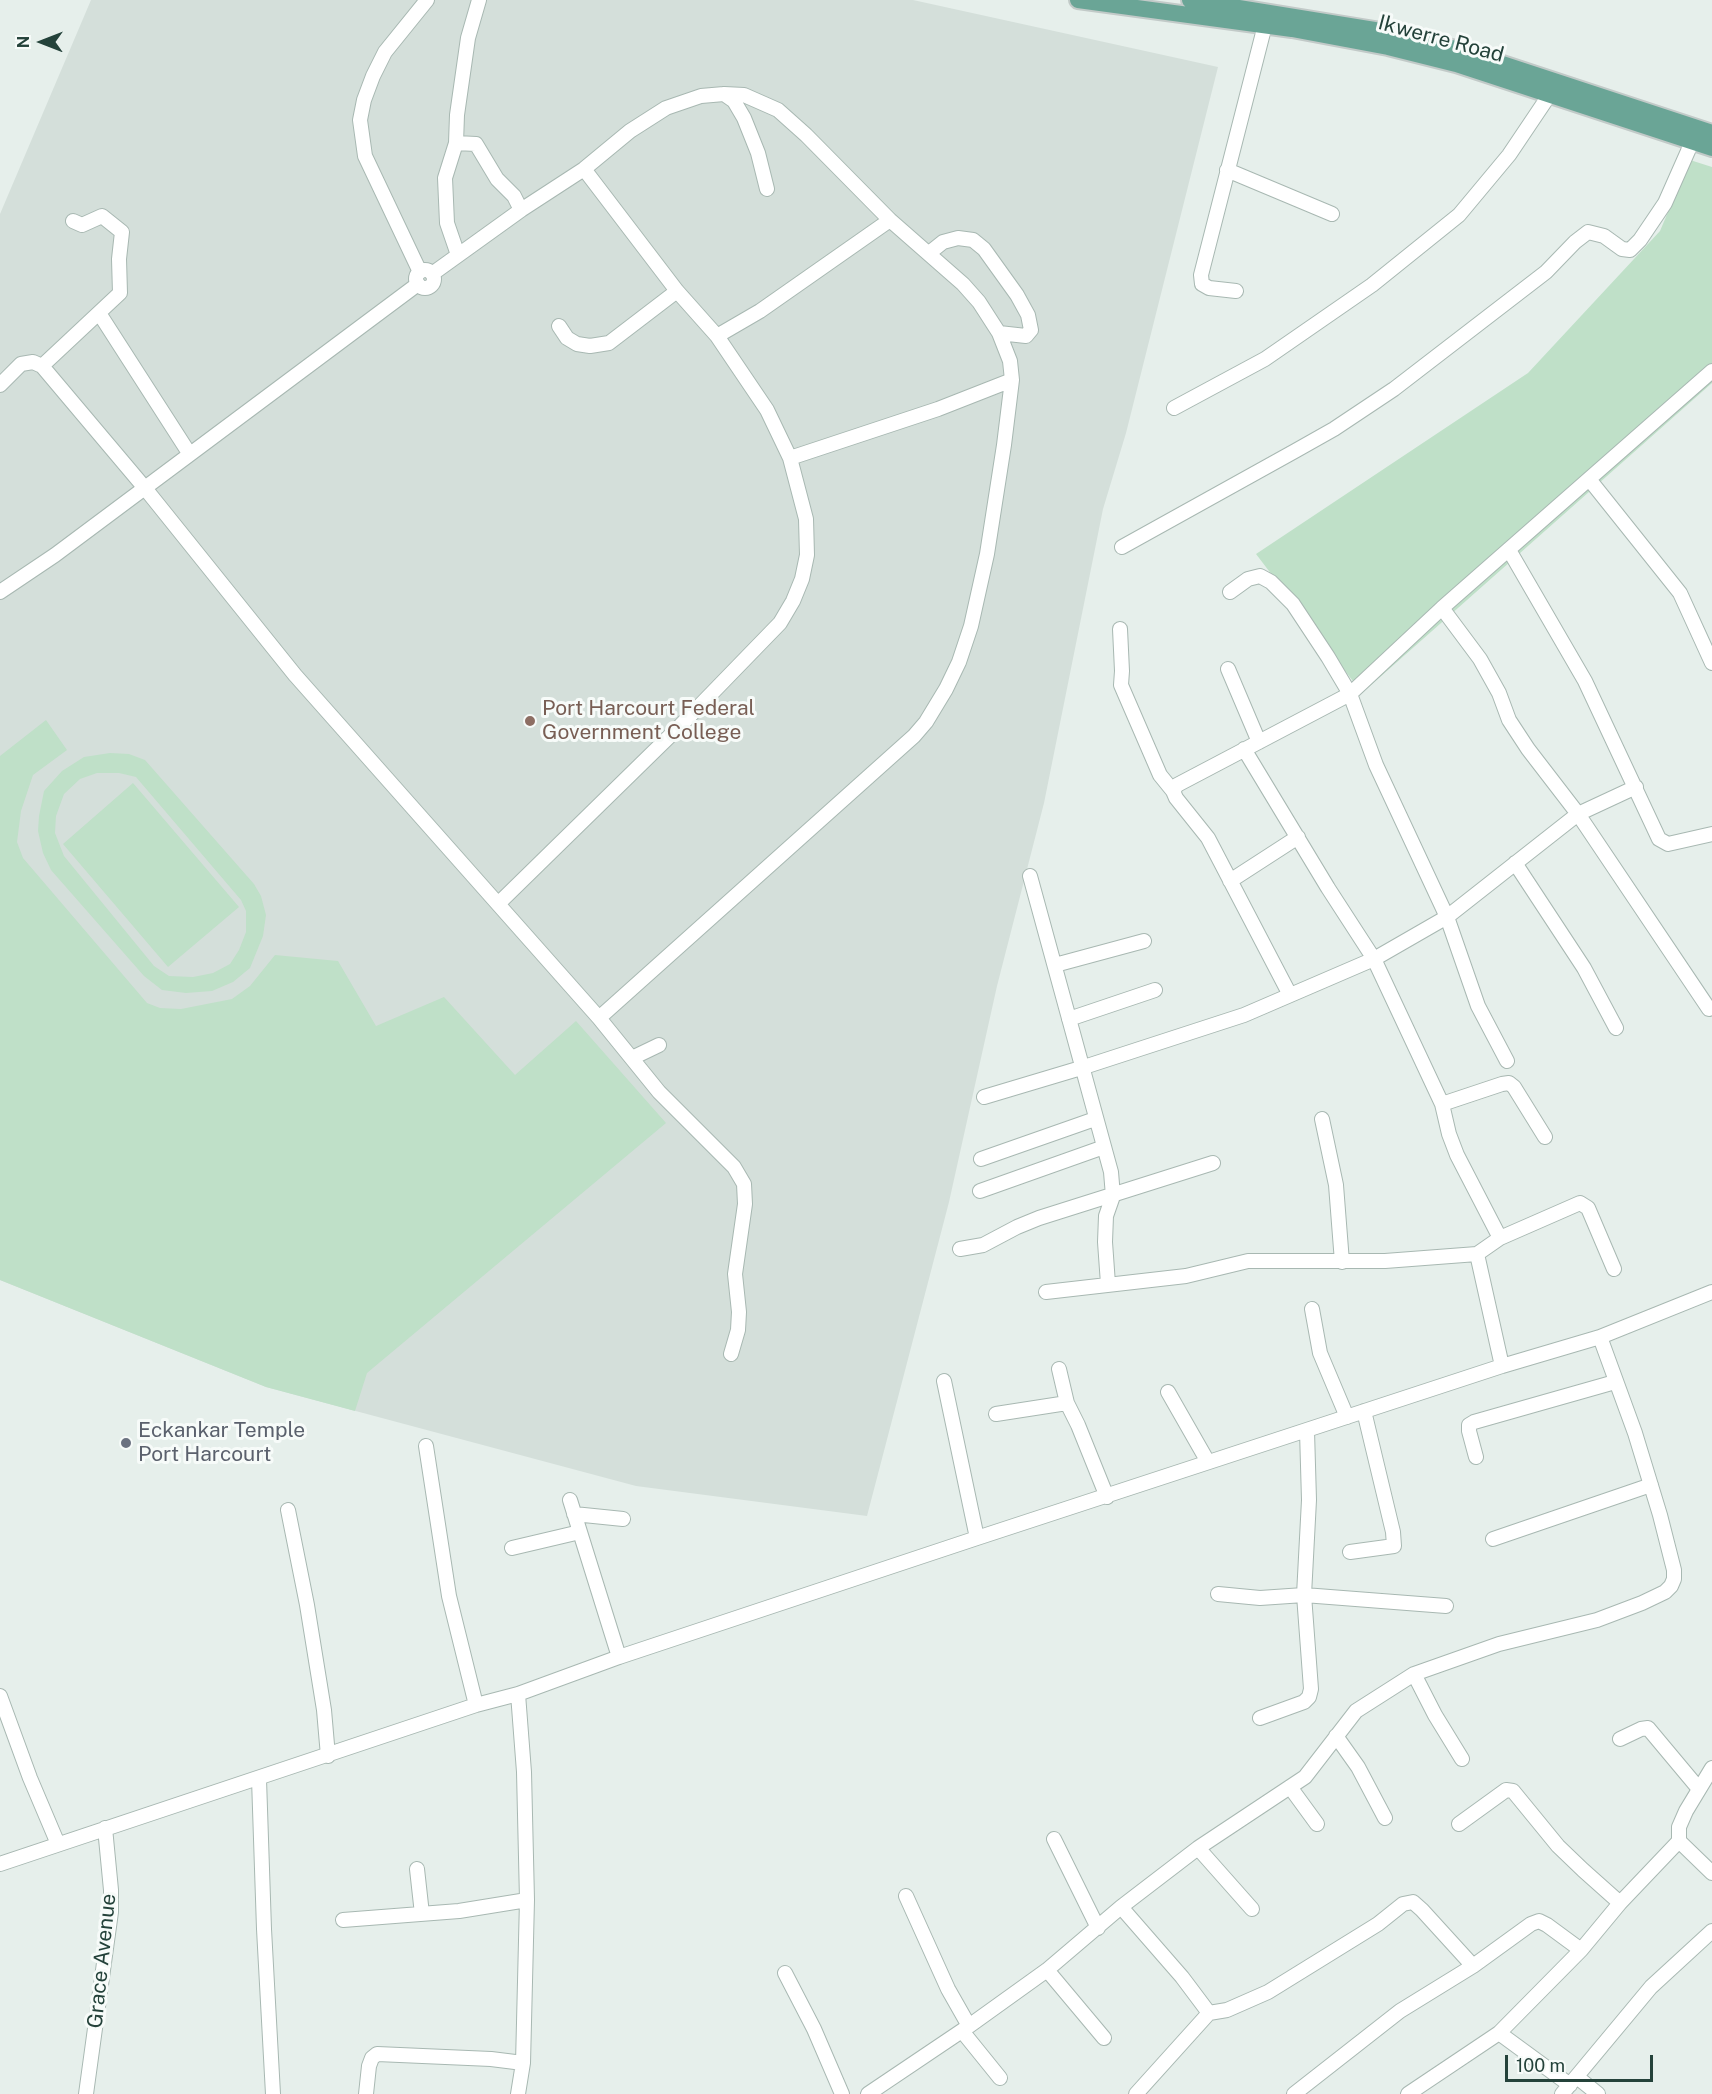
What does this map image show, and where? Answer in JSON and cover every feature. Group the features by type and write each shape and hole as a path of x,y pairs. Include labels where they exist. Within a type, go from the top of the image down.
{"main road":[{"name":"Ikwerre Road","path":"1078,0 1265,25 1388,47 1456,64 1712,148"},
{"name":"Ikwerre Road","path":"1190,0 1393,33 1463,51 1712,133"}],"street":[{"path":"423,277 365,156 360,120 364,100 385,52 427,0"},
{"path":"458,255 447,223 445,178 456,143 457,115 468,38 479,0"},
{"path":"1236,291 1209,288 1202,284 1201,275 1265,25"},
{"path":"723,94 734,101 744,118 758,153 767,189"},
{"path":"0,592 55,555 423,277 584,169 630,131 666,108 701,96 723,94 744,95 778,110 890,220 963,284 979,302 999,333 1010,361 1012,380 987,554 971,626 959,662 926,722 906,743 599,1018"},
{"path":"1174,408 1275,352 1372,285 1459,215 1509,155 1550,94"},
{"path":"1122,547 1334,429 1394,389 1546,273 1575,242 1588,232 1604,236 1622,249 1630,250 1640,240 1665,203 1692,142"},
{"path":"456,143 476,144 497,179 514,196 521,210"},
{"path":"498,904 681,725 780,623 802,579 807,555 806,519 790,458 767,411 717,336 677,291 584,169"},
{"path":"1227,170 1332,214"},
{"path":"42,366 120,293 119,259 122,232 102,216 82,225 73,221"},
{"path":"717,336 760,311 890,220"},
{"path":"930,255 943,242 958,238 973,240 984,249 1029,315 1031,330 1026,336 999,333"},
{"path":"559,326 567,338 577,344 590,346 609,343 677,291"},
{"path":"99,313 189,453"},
{"path":"0,385 21,364 33,362 42,366 144,487 296,675 599,1018 659,1092 734,1167 744,1184 745,1204 735,1274 739,1312 738,1330 731,1354"},
{"path":"790,458 938,410 1012,380"},
{"path":"1173,790 1177,785 1350,694 1442,608 1589,479 1709,381"},
{"path":"1589,479 1680,593 1712,663"},
{"path":"1509,550 1585,681 1659,839 1668,844 1712,834"},
{"path":"1230,592 1248,579 1260,576 1271,582 1293,604 1350,694 1376,765 1447,917 1478,1006 1507,1061"},
{"path":"1442,608 1480,659 1499,693 1509,720 1528,749 1578,814 1709,1009"},
{"path":"1120,629 1121,686 1160,775 1208,838 1290,995"},
{"path":"1228,669 1259,742"},
{"path":"1244,750 1374,959 1442,1104 1457,1155 1500,1238"},
{"path":"984,1097 1082,1068 1244,1015 1374,959 1447,917 1578,814 1636,787"},
{"path":"1230,881 1298,837"},
{"path":"1515,863 1584,968 1616,1028"},
{"path":"1030,876 1095,1119 1112,1172 1113,1196 1106,1224 1107,1284"},
{"path":"1054,965 1144,941"},
{"path":"1069,1019 1155,990"},
{"path":"632,1058 659,1045"},
{"path":"1442,1104 1509,1083 1514,1087 1545,1137"},
{"path":"981,1159 1095,1119"},
{"path":"1322,1119 1336,1185 1342,1262"},
{"path":"980,1191 1104,1147"},
{"path":"960,1250 983,1245 1039,1218 1213,1163"},
{"path":"1046,1292 1186,1276 1248,1261 1342,1262 1433,1259 1477,1254 1500,1238 1580,1203 1584,1204 1614,1269"},
{"path":"1477,1254 1502,1366"},
{"path":"0,1864 518,1694 977,1538 1502,1366 1600,1337 1712,1293"},
{"path":"1312,1309 1320,1353 1347,1417"},
{"path":"868,2094 965,2029 1047,1970 1121,1907 1198,1848 1305,1777 1356,1711 1414,1674 1499,1644 1597,1620 1665,1592 1674,1579 1674,1570 1635,1433 1600,1337"},
{"path":"1059,1369 1067,1402 1107,1497"},
{"path":"944,1381 977,1538"},
{"path":"1476,1457 1468,1431 1469,1425 1474,1422 1615,1382"},
{"path":"1168,1392 1208,1462"},
{"path":"996,1414 1067,1402"},
{"path":"1350,1552 1394,1546 1393,1532 1364,1411"},
{"path":"1260,1718 1304,1702 1309,1697 1311,1689 1304,1595 1309,1500 1307,1431"},
{"path":"426,1446 449,1596 476,1706"},
{"path":"1493,1539 1651,1485"},
{"path":"570,1500 619,1658"},
{"path":"288,1510 307,1605 324,1710 328,1756"},
{"path":"574,1514 623,1519"},
{"path":"512,1548 580,1532"},
{"path":"1218,1594 1260,1598 1304,1595 1446,1606"},
{"path":"1414,1674 1435,1715 1462,1759"},
{"path":"518,1694 524,1772 527,1900 523,2063 518,2094"},
{"path":"0,1696 30,1778 58,1844"},
{"path":"1620,1739 1648,1728 1699,1789"},
{"path":"1336,1736 1358,1767 1385,1818"},
{"path":"1408,2094 1499,2033 1581,1950 1620,1903 1679,1841 1679,1827 1712,1768"},
{"path":"259,1779 273,2094"},
{"path":"1290,1787 1317,1824"},
{"path":"1460,1824 1506,1790 1513,1791 1558,1846 1620,1903"},
{"name":"Grace Avenue","path":"86,2094 111,1912 105,1828"},
{"path":"1054,1839 1098,1928"},
{"path":"1679,1841 1712,1873"},
{"path":"1198,1848 1252,1909"},
{"path":"417,1869 423,1914"},
{"path":"906,1896 965,2029 1000,2078"},
{"path":"343,1920 459,1911 527,1900"},
{"path":"1136,2094 1209,2013 1227,2010 1268,1992 1378,1924 1403,1904 1413,1902 1473,1966"},
{"path":"1121,1907 1182,1977 1209,2013"},
{"path":"1294,2094 1400,2011 1473,1966 1531,1924 1539,1921 1547,1925 1581,1950"},
{"path":"1569,2086 1651,1987 1712,1931"},
{"path":"1047,1970 1104,2038"},
{"path":"785,1973 814,2029 842,2094"},
{"path":"1499,2033 1569,2086 1598,2094"},
{"path":"366,2094 369,2066 372,2058 377,2054 491,2059 523,2063"}],"shaded area":[{"name":"Port Harcourt Federal Government College","path":"91,0 913,0 1218,67 1126,433 1103,509 1044,803 997,986 949,1202 867,1516 636,1486 266,1387 0,1280 0,214"}],"green space":[{"path":"1690,160 1712,167 1712,383 1362,693 1256,554 1528,373 1660,231"},
{"path":"46,720 67,750 33,775 21,811 17,842 23,858 147,1003 160,1008 181,1009 232,999 250,986 275,955 338,961 376,1026 444,997 515,1075 576,1021 666,1123 367,1373 355,1411 266,1387 0,1280 0,756"},
{"path":"110,753 129,754 145,760 254,884 261,896 266,915 263,936 250,968 233,982 212,991 186,993 162,990 144,976 51,870 43,853 38,831 44,791 62,771 84,757","holes":["97,773 119,773 136,777 241,900 246,911 246,932 230,964 213,973 193,977 169,976 154,966 64,856 55,833 56,816 64,794 80,779"]},
{"path":"133,783 239,907 168,967 63,844"}],"place":[{"name":"Port Harcourt Federal Government College","path":"530,721"},
{"name":"Eckankar Temple Port Harcourt","path":"126,1443"}]}
